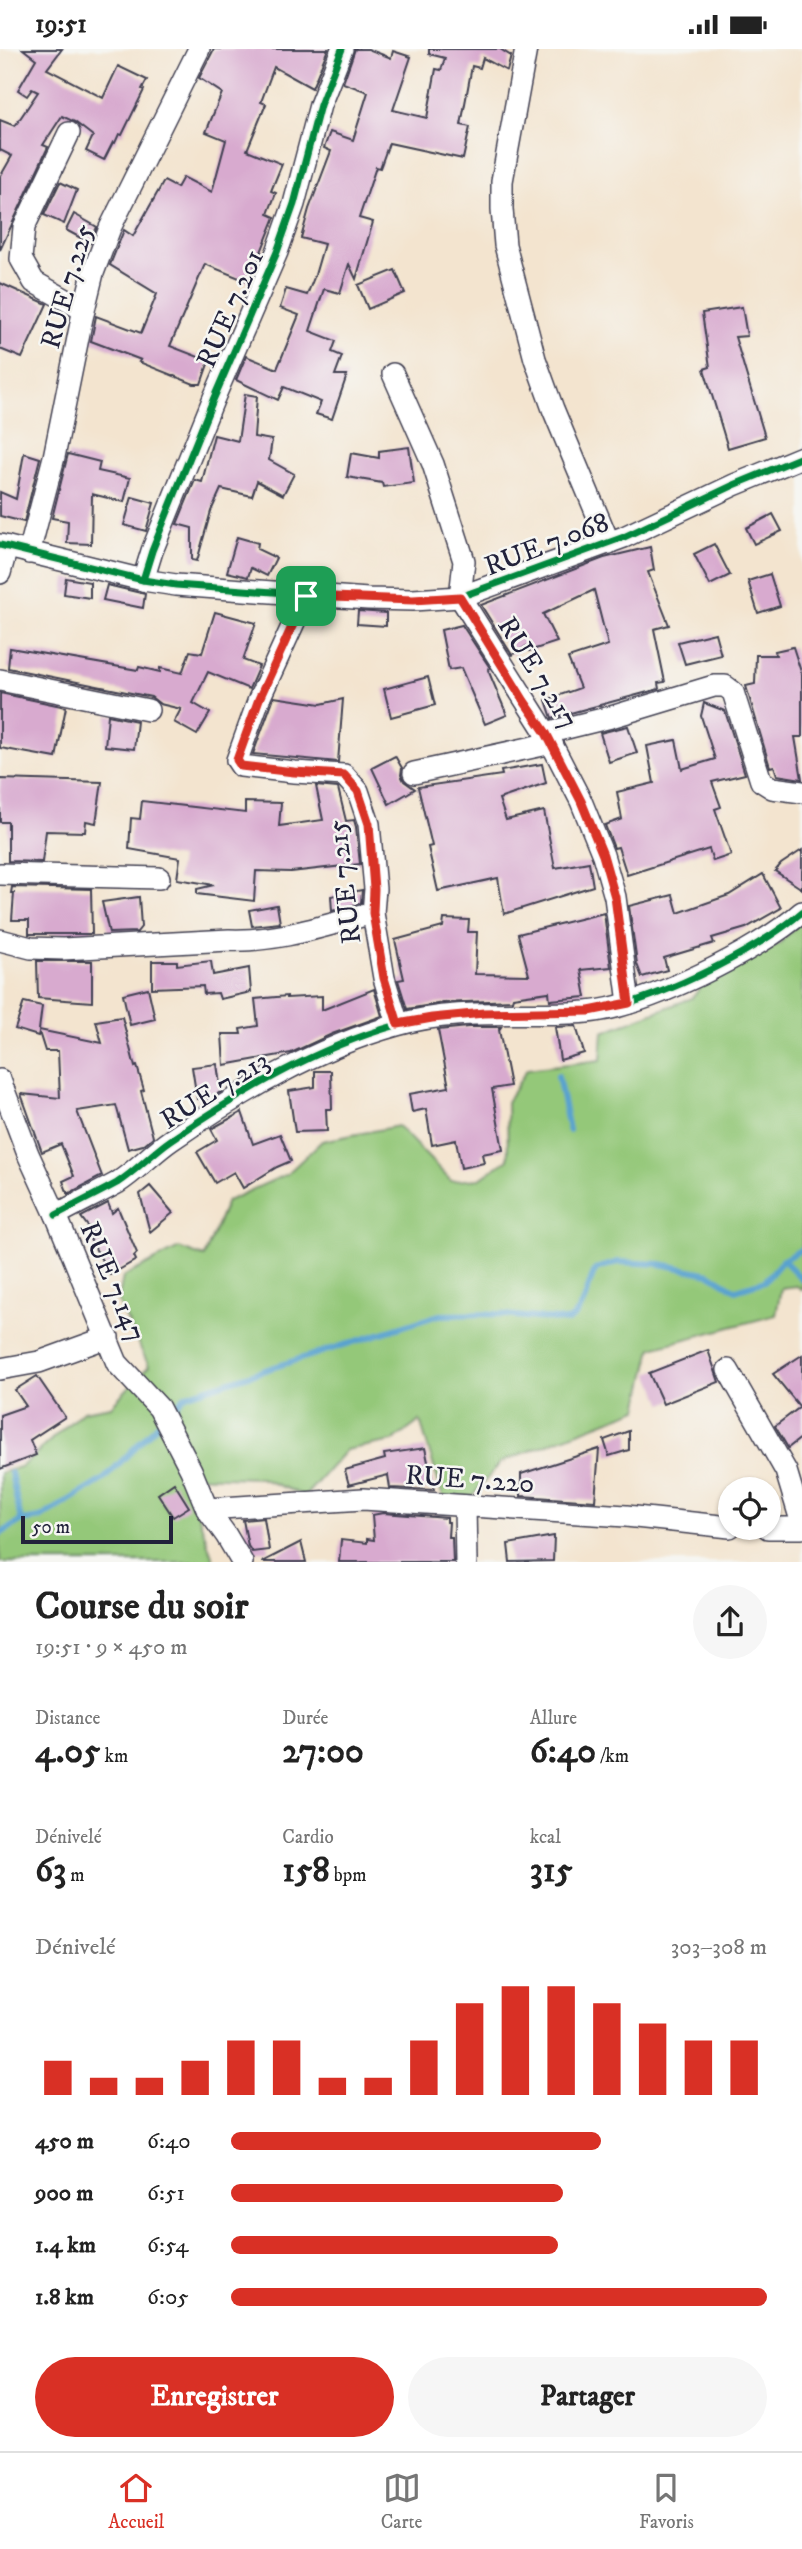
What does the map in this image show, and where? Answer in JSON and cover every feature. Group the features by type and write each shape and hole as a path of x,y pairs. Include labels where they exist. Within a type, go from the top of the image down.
{"street":[{"name":"RUE 7.225","path":"29,553 54,457 93,273 110,228 199,49"},
{"name":"RUE 7.201","path":"143,580 212,400 278,252 294,204 320,105 342,49"},
{"path":"526,49 502,181 505,245 535,359 609,543"},
{"path":"69,133 24,227 21,259 34,282 84,310"},
{"path":"393,374 433,464 464,561 460,597"},
{"name":"RUE 7.068","path":"3,546 143,580 176,585 306,596 413,600 460,597 609,543 746,479 802,457"},
{"path":"0,573 3,546"},
{"name":"RUE 7.215","path":"306,596 259,699 237,760 241,766 344,775 358,791 369,824 373,913 384,978 398,1024"},
{"name":"RUE 7.217","path":"460,597 549,738 581,801 615,897 629,1003"},
{"path":"0,680 148,710"},
{"path":"414,773 549,738 611,717 725,685 733,692 761,781 772,787 802,792"},
{"path":"0,874 159,877"},
{"name":"RUE 7.213","path":"56,1215 120,1181 178,1135 278,1072 327,1050 398,1024 432,1018 484,1013 589,1011 629,1003 719,964 786,926 802,912"},
{"path":"0,940 31,948 63,949 229,940 256,941 275,939 373,913"},
{"name":"RUE 7.147","path":"0,1080 28,1154 117,1363 159,1408 191,1470 207,1509 242,1562"},
{"path":"0,1369 39,1362 108,1337"},
{"path":"728,1370 786,1471 802,1526 781,1527"},
{"name":"RUE 7.220","path":"207,1509 363,1499 718,1526"},
{"path":"465,1506 466,1562"}],"green space":[{"path":"802,920 802,1290 797,1286 781,1288 776,1315 652,1348 638,1409 501,1462 471,1498 443,1497 420,1421 393,1441 346,1450 305,1496 260,1478 185,1476 214,1562 0,1562 0,1473 22,1466 83,1411 111,1406 149,1366 118,1301 123,1277 179,1248 204,1257 227,1201 287,1174 322,1141 398,1126 451,1181 480,1179 508,1159 507,1102 527,1069 601,1060 603,1032 692,998 713,971 779,944"}],"building":[{"path":"23,49 62,49 47,69 103,98 118,66 147,80 122,135 119,134 115,143 113,142 104,160 86,151 93,136 62,116 43,145 48,147 0,250 0,177 12,156 0,150 0,120 15,126 38,92 32,89 27,96 18,90 36,59"},
{"path":"214,49 328,49 312,88 274,67 261,102 266,104 247,150 282,164 271,191 276,193 268,214 275,217 249,282 205,264 170,346 209,361 201,384 194,384 91,341 96,316 141,333 157,294 110,265 124,230 133,236 164,181 177,188 183,177 212,192 226,140 206,132 222,93 199,78"},
{"path":"355,49 368,49 391,58 393,51 411,57 393,110 427,118 436,69 441,70 445,58 429,54 429,49 500,49 511,56 507,71 483,58 480,68 472,66 461,125 470,127 463,159 389,143 380,168 376,167 359,218 373,222 356,279 349,264 340,293 324,289 310,331 336,341 332,352 342,356 335,375 347,375 332,419 316,414 321,402 284,387 278,400 236,380 246,356 277,369 299,315 280,308 286,289 307,295 315,275 324,244 301,238 331,151 324,148 330,132 353,140 368,92 343,83"},
{"path":"60,182 77,190 64,224 44,215"},
{"path":"74,214 97,227 90,243 66,230"},
{"path":"395,270 405,293 368,309 358,285"},
{"path":"0,283 47,304 22,358 0,349"},
{"path":"742,307 747,336 735,337 765,437 728,448 704,369 710,367 702,313"},
{"path":"245,394 257,396 254,437 272,440 269,460 294,474 283,495 257,481 252,496 221,489 211,511 197,561 192,560 192,528 177,524 195,480 202,482 214,435 238,441"},
{"path":"409,447 414,483 383,487 382,483 347,477 351,453 379,458 379,451"},
{"path":"24,453 40,458 24,522 0,516 0,492 16,499"},
{"path":"68,454 100,462 98,471 130,478 124,502 92,494 91,544 67,543 68,521 52,518"},
{"path":"132,497 154,503 146,531 124,525"},
{"path":"773,514 782,531 754,544 746,528"},
{"path":"237,537 258,543 257,549 276,558 267,576 251,568 248,577 227,572"},
{"path":"714,544 730,575 710,585 694,554"},
{"path":"650,547 654,570 648,572 669,625 654,629 665,682 658,683 659,689 552,718 546,700 580,688 568,658 608,645 594,590 543,614 557,642 529,651 527,646 512,655 481,605 604,558"},
{"path":"770,574 780,606 758,613 748,581"},
{"path":"66,578 90,582 90,598 64,594"},
{"path":"107,585 145,594 143,608 103,600"},
{"path":"358,611 386,613 386,626 357,624"},
{"path":"215,612 256,623 243,660 259,666 249,689 208,672 193,703 210,713 197,735 174,722 181,709 160,704 151,697 8,668 10,648 138,670 139,667 160,672 160,668 182,673 190,651 202,653"},
{"path":"462,625 490,668 488,670 507,715 485,724 461,668 449,670 441,630"},
{"path":"715,633 721,655 685,664 678,642"},
{"path":"793,647 802,675 802,737 795,737 802,779 777,775 774,766 770,767 746,686 755,684 756,655 776,655 775,651"},
{"path":"428,677 435,705 391,717 384,689"},
{"path":"0,693 66,707 56,758 0,748"},
{"path":"274,697 321,704 343,699 338,762 253,754"},
{"path":"704,703 725,711 745,774 712,782 721,807 715,809 731,855 713,861 709,849 627,875 618,847 614,848 605,825 622,819 617,792 654,783 647,746 676,740 682,769 715,759 701,716"},
{"path":"108,715 137,721 134,749 105,746"},
{"path":"628,726 637,753 609,762 600,733"},
{"path":"395,756 402,768 404,781 415,789 389,804 372,768"},
{"path":"542,764 546,783 499,799 506,820 544,811 555,868 589,862 593,886 504,914 498,878 438,891 428,847 432,846 418,787 502,775 501,771"},
{"path":"0,779 102,782 96,823 86,821 85,832 46,831 42,862 8,861 8,822 0,822"},
{"path":"316,786 338,788 346,821 354,820 360,864 291,872 256,871 254,901 197,894 197,889 214,885 177,879 180,858 129,849 131,818 140,819 142,801 245,813 245,802 281,803 279,826 323,820"},
{"path":"802,850 802,889 775,871"},
{"path":"763,874 781,908 746,928 712,938 714,943 664,958 667,970 642,977 637,964 629,906 673,895 678,913 729,895"},
{"path":"12,887 91,889 92,934 29,934 29,920 12,920"},
{"path":"362,890 361,903 332,911 331,896"},
{"path":"139,897 141,927 137,932 109,933 102,902"},
{"path":"277,905 280,923 252,926 249,910"},
{"path":"604,913 611,967 581,970 586,997 550,1000 549,992 513,997 512,1000 443,1003 407,1009 398,980 404,979 395,940 443,927 444,919 469,920 468,932 477,932 475,974 529,975 518,934"},
{"path":"37,961 92,961 92,1002 38,998"},
{"path":"152,961 177,961 177,965 211,961 213,975 249,968 251,992 220,999 218,993 204,994 203,986 152,988"},
{"path":"148,988 155,1019 130,1025 123,994"},
{"path":"374,989 382,1016 332,1034 291,1053 224,1065 222,1034 241,1034 240,1029 258,1026 255,999 322,996 322,1010"},
{"path":"24,1002 42,1006 39,1030 102,1043 96,1021 122,1017 144,1090 141,1091 153,1137 143,1145 128,1149 116,1105 77,1111 102,1176 68,1194 63,1181 74,1176 61,1144 42,1152 21,1094 60,1098 58,1051 45,1051 39,1032 38,1036 15,1029"},
{"path":"576,1026 584,1053 560,1060 555,1027"},
{"path":"501,1027 499,1030 510,1086 492,1089 503,1150 482,1154 484,1163 461,1168 456,1140 432,1145 426,1109 412,1112 409,1094 449,1087 438,1030"},
{"path":"217,1064 221,1092 210,1098 197,1099 192,1067"},
{"path":"315,1071 331,1071 332,1109 326,1109 327,1131 295,1132 289,1091 315,1087"},
{"path":"242,1112 253,1144 280,1134 291,1161 243,1188 234,1172 215,1183 197,1152 217,1140 211,1129"},
{"path":"150,1186 173,1213 150,1232 140,1194"},
{"path":"108,1203 112,1213 118,1208 137,1253 134,1256 136,1260 110,1275 90,1239 95,1236 81,1217"},
{"path":"708,1350 719,1382 663,1404 649,1373"},
{"path":"802,1355 802,1437 788,1448 775,1426 800,1407 773,1374"},
{"path":"37,1376 65,1417 30,1440 36,1455 0,1469 0,1415 26,1406 15,1390"},
{"path":"629,1431 629,1450 609,1456 604,1440"},
{"path":"425,1448 434,1490 390,1488 388,1475 349,1485 345,1470 385,1459 384,1454"},
{"path":"599,1449 595,1501 521,1496 521,1474"},
{"path":"174,1483 189,1507 173,1517 158,1494"},
{"path":"383,1513 447,1518 448,1537 452,1537 453,1562 339,1562 341,1540 367,1543 367,1539 374,1540 372,1515"},
{"path":"264,1518 269,1550 252,1552 248,1546 243,1520"},
{"path":"554,1536 553,1561 510,1562 508,1544"},
{"path":"301,1542 306,1562 262,1562"}],"waterway":[{"path":"558,1076 569,1130"},
{"path":"168,1414 186,1395 439,1315 495,1314 568,1321 583,1304 596,1269 618,1262 660,1264 710,1274 736,1290 765,1281 783,1260 802,1249"},
{"path":"783,1260 802,1279"},
{"path":"0,1534 21,1521 40,1518 104,1479 161,1421"},
{"path":"11,1473 21,1521"}],"cycle path":[{"path":"143,580 152,551 213,400 277,252 294,204 320,105 342,49"},
{"path":"0,545 143,580 176,585 368,599 460,597 624,537 734,485 802,457"},
{"path":"56,1215 117,1183 171,1140 224,1105 280,1073 337,1046 420,1019 468,1014 587,1012 639,1000 700,975 730,959 783,927 802,912"}],"route":[{"path":"306,596 413,600 460,597 546,733 581,801 603,855 615,897 629,1003 589,1011 484,1013 398,1024 384,978 373,913 369,824 358,791 344,775 241,766 237,760 259,699 306,596"}]}
